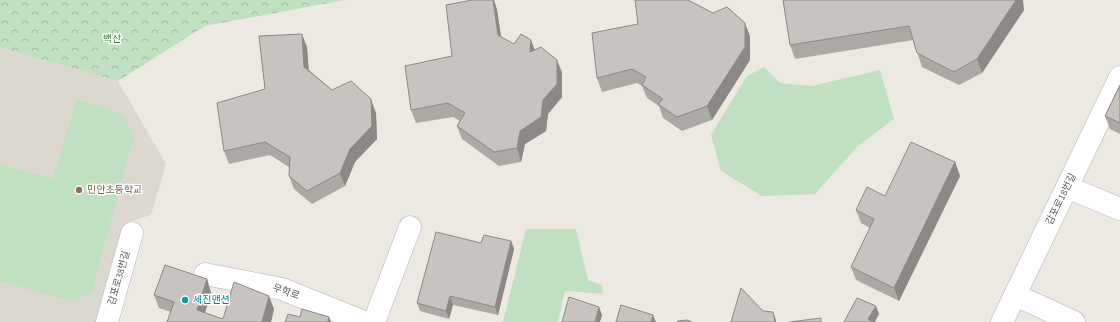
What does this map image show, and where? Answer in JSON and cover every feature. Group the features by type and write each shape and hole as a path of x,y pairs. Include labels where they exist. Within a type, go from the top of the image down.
{"street":[{"name":"감포로18번길","path":"1002,322 1120,77"},
{"path":"1067,187 1120,209"},
{"path":"374,322 410,227"},
{"name":"감포로38번길","path":"107,322 132,233"},
{"name":"무학로","path":"204,274 282,289 364,322"},
{"path":"1015,295 1074,322"}],"shaded area":[{"name":"민안초등학교","path":"0,48 118,81 166,164 151,215 128,222 97,322 0,322"}],"green space":[{"name":"백산","path":"0,0 345,0 205,26 118,81 0,48"},
{"path":"764,67 780,83 812,86 880,70 894,119 857,147 815,194 762,196 721,171 711,135 747,76"},
{"path":"76,100 124,114 134,136 91,294 70,301 0,281 0,164 53,179"},
{"path":"526,229 576,229 588,280 602,285 603,294 565,291 558,322 503,322"}],"building":[{"path":"472,0 493,0 498,35 514,44 521,34 531,40 530,52 541,47 557,60 557,84 543,100 541,117 520,131 517,148 494,152 457,126 465,113 448,103 411,110 405,66 452,56 446,5"},
{"path":"635,0 688,0 713,13 727,7 745,23 745,47 707,106 677,117 658,104 663,99 642,85 646,77 632,69 597,78 592,33 638,24"},
{"path":"783,0 1016,0 977,59 954,72 917,53 909,26 790,45"},
{"path":"302,34 304,67 332,90 351,81 371,99 372,126 350,149 340,173 307,191 289,176 290,157 265,142 224,151 217,103 265,89 259,36"},
{"path":"1120,85 1120,123 1105,116"},
{"path":"911,142 955,162 894,288 851,267 874,219 856,210 867,187 885,196"},
{"path":"436,232 481,243 484,235 511,241 495,307 450,296 446,311 417,303"},
{"path":"165,265 207,279 197,310 223,319 234,282 269,296 262,322 167,322 174,302 154,295"},
{"path":"741,288 763,311 773,312 775,322 731,322"},
{"path":"569,297 599,307 595,322 562,322"},
{"path":"857,298 876,306 868,319 873,322 844,322"},
{"path":"621,305 653,315 651,322 616,322"},
{"path":"302,309 329,317 328,322 285,322 288,314 300,317"},
{"path":"821,318 821,322 790,322"},
{"path":"687,320 692,322 677,322 678,321"}],"place":[{"name":"민안초등학교","path":"79,190"},
{"name":"세진맨션","path":"185,300"}]}
